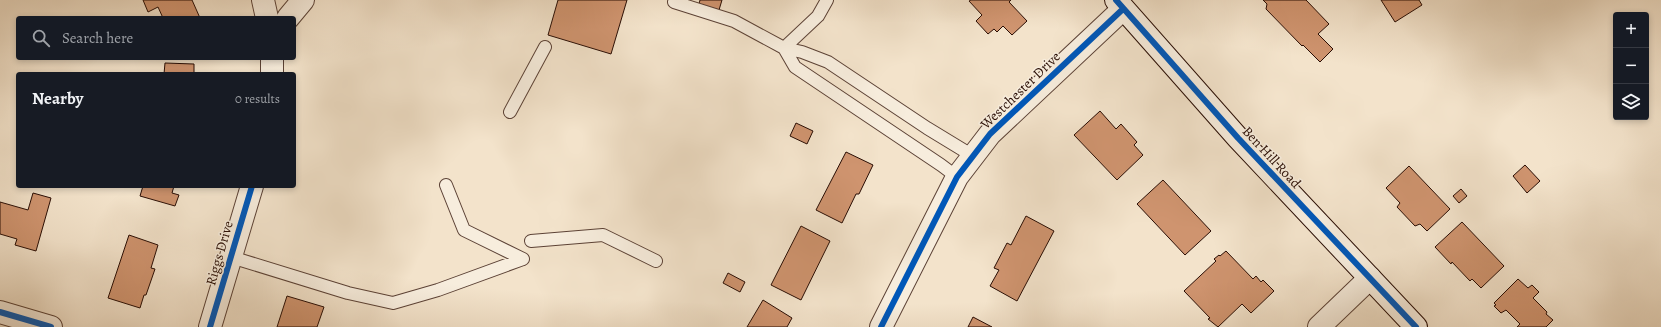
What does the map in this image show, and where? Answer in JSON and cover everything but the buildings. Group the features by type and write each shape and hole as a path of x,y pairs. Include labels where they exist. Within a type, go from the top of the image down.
{"street":[{"path":"263,0 267,16"},
{"path":"290,16 303,0"},
{"name":"Westchester Drive","path":"881,327 957,177 990,134 1120,4"},
{"name":"Ben Hill Road","path":"1120,4 1238,138 1416,327"},
{"path":"272,60 272,72"},
{"name":"Riggs Drive","path":"210,327 251,188"},
{"path":"1319,327 1370,278"},
{"path":"0,312 51,327"}],"lane":[{"path":"784,48 818,16 827,0"},
{"path":"674,2 734,21 784,48 802,52 828,62 927,128 973,156"},
{"path":"510,112 545,47"},
{"path":"784,48 795,67 957,177"},
{"path":"231,257 348,293 393,303 438,290 523,259 464,230 446,185"},
{"path":"531,240 603,235 656,261"}],"cycle path":[{"path":"1116,0 1238,138 1416,327"},
{"path":"881,327 957,177 990,134 1123,9"},
{"path":"210,327 251,188"},
{"path":"0,312 51,327"}]}
